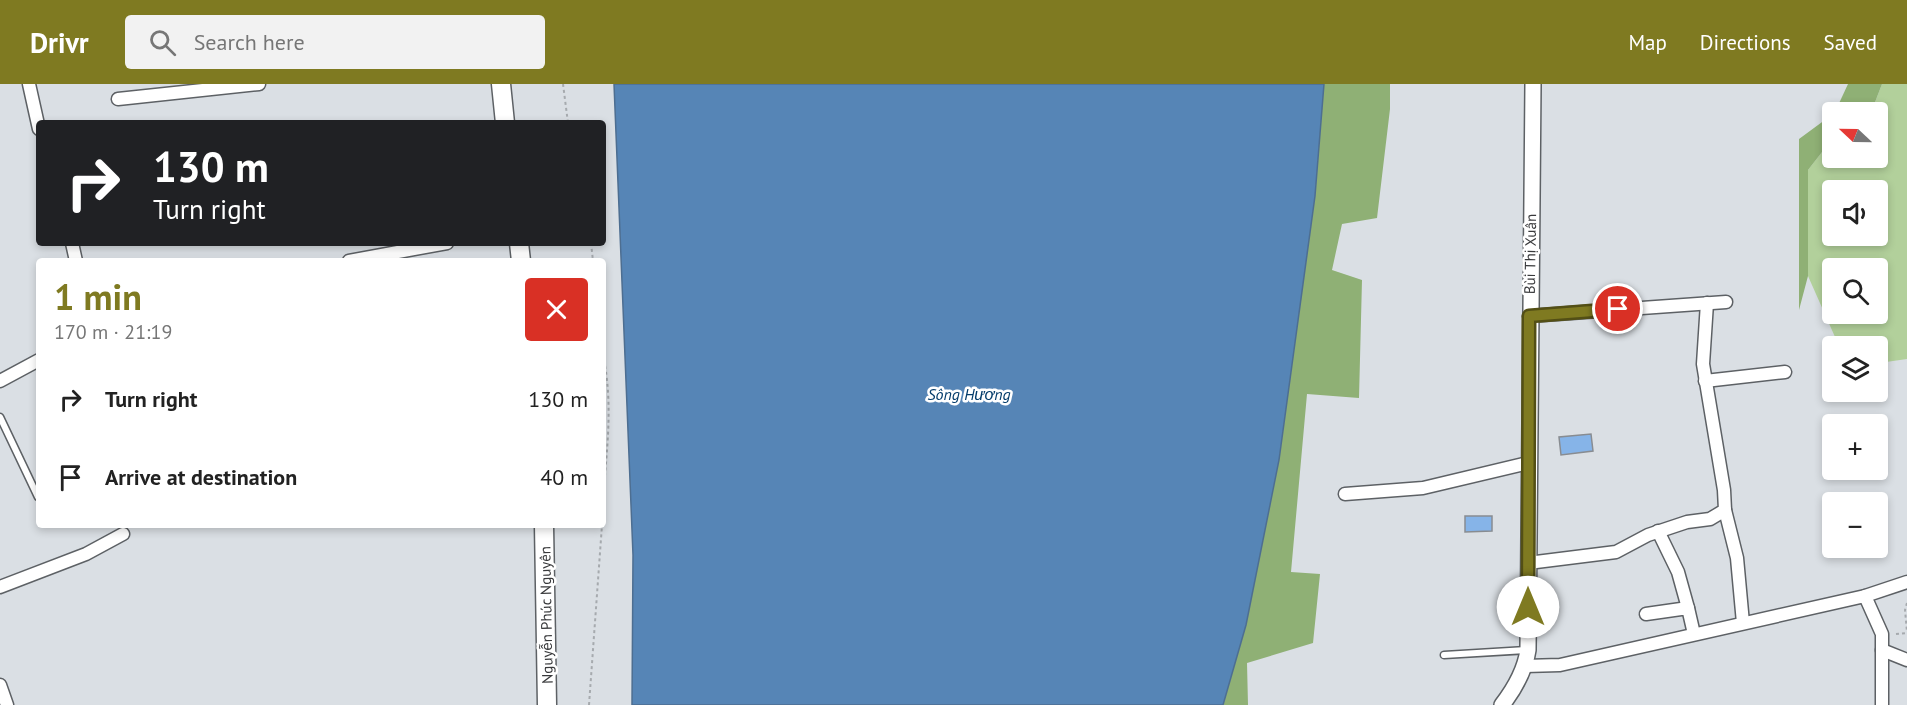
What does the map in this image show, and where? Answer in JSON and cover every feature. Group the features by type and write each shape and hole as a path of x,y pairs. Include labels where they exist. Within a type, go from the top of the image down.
{"main road":[{"path":"501,84 506,120"},
{"name":"Nguyễn Phúc Nguyên","path":"544,528 547,705"}],"street":[{"path":"29,84 37,120"},
{"path":"118,99 260,84"},
{"name":"Bùi Thị Xuân","path":"1502,705 1526,666 1528,650 1529,316 1533,84"},
{"path":"365,258 431,246"},
{"path":"1529,316 1726,302"},
{"path":"1707,303 1704,342 1705,381 1724,490 1725,510 1737,558 1743,623"},
{"path":"0,381 36,362"},
{"path":"1705,381 1785,372"},
{"path":"1346,494 1423,488 1528,463"},
{"path":"1528,563 1616,552 1658,531 1687,522 1710,519 1725,510"},
{"path":"1658,531 1678,572 1694,634"},
{"path":"0,587 86,554 123,534"},
{"path":"1526,666 1560,665 1864,596 1907,582"},
{"path":"1864,596 1882,634 1881,705"},
{"path":"1646,614 1688,608"},
{"path":"1882,650 1907,660"},
{"path":"0,685 7,705"}],"lane":[{"path":"0,417 36,493"},
{"path":"1444,656 1528,650"}],"path":[{"path":"563,84 568,120"},
{"path":"606,377 610,407 606,475"},
{"path":"589,705 602,528"},
{"path":"1907,603 1905,610 1907,632"}],"green space":[{"path":"1324,84 1390,84 1390,109 1377,218 1342,224 1332,270 1362,280 1359,398 1307,394 1291,572 1320,574 1313,643 1247,663 1248,705 1223,705 1246,625 1279,460 1315,196"},
{"path":"1848,84 1882,84 1875,102 1840,102"},
{"path":"1882,84 1907,84 1907,359 1888,362 1888,336 1835,336 1829,324 1888,324 1888,258 1822,258 1822,308 1808,276 1808,170 1822,152 1822,168 1888,168 1888,102 1875,102"},
{"path":"1822,122 1822,152 1808,170 1808,276 1799,310 1799,139"}],"water":[{"name":"Sông Hương","path":"614,84 1324,84 1315,196 1279,460 1246,625 1223,705 632,705 633,555"}],"building":[{"path":"1591,434 1593,451 1561,455 1559,437"},
{"path":"1465,516 1492,516 1492,531 1465,532"}],"route":[{"path":"1528,607 1529,316 1618,309"}]}
